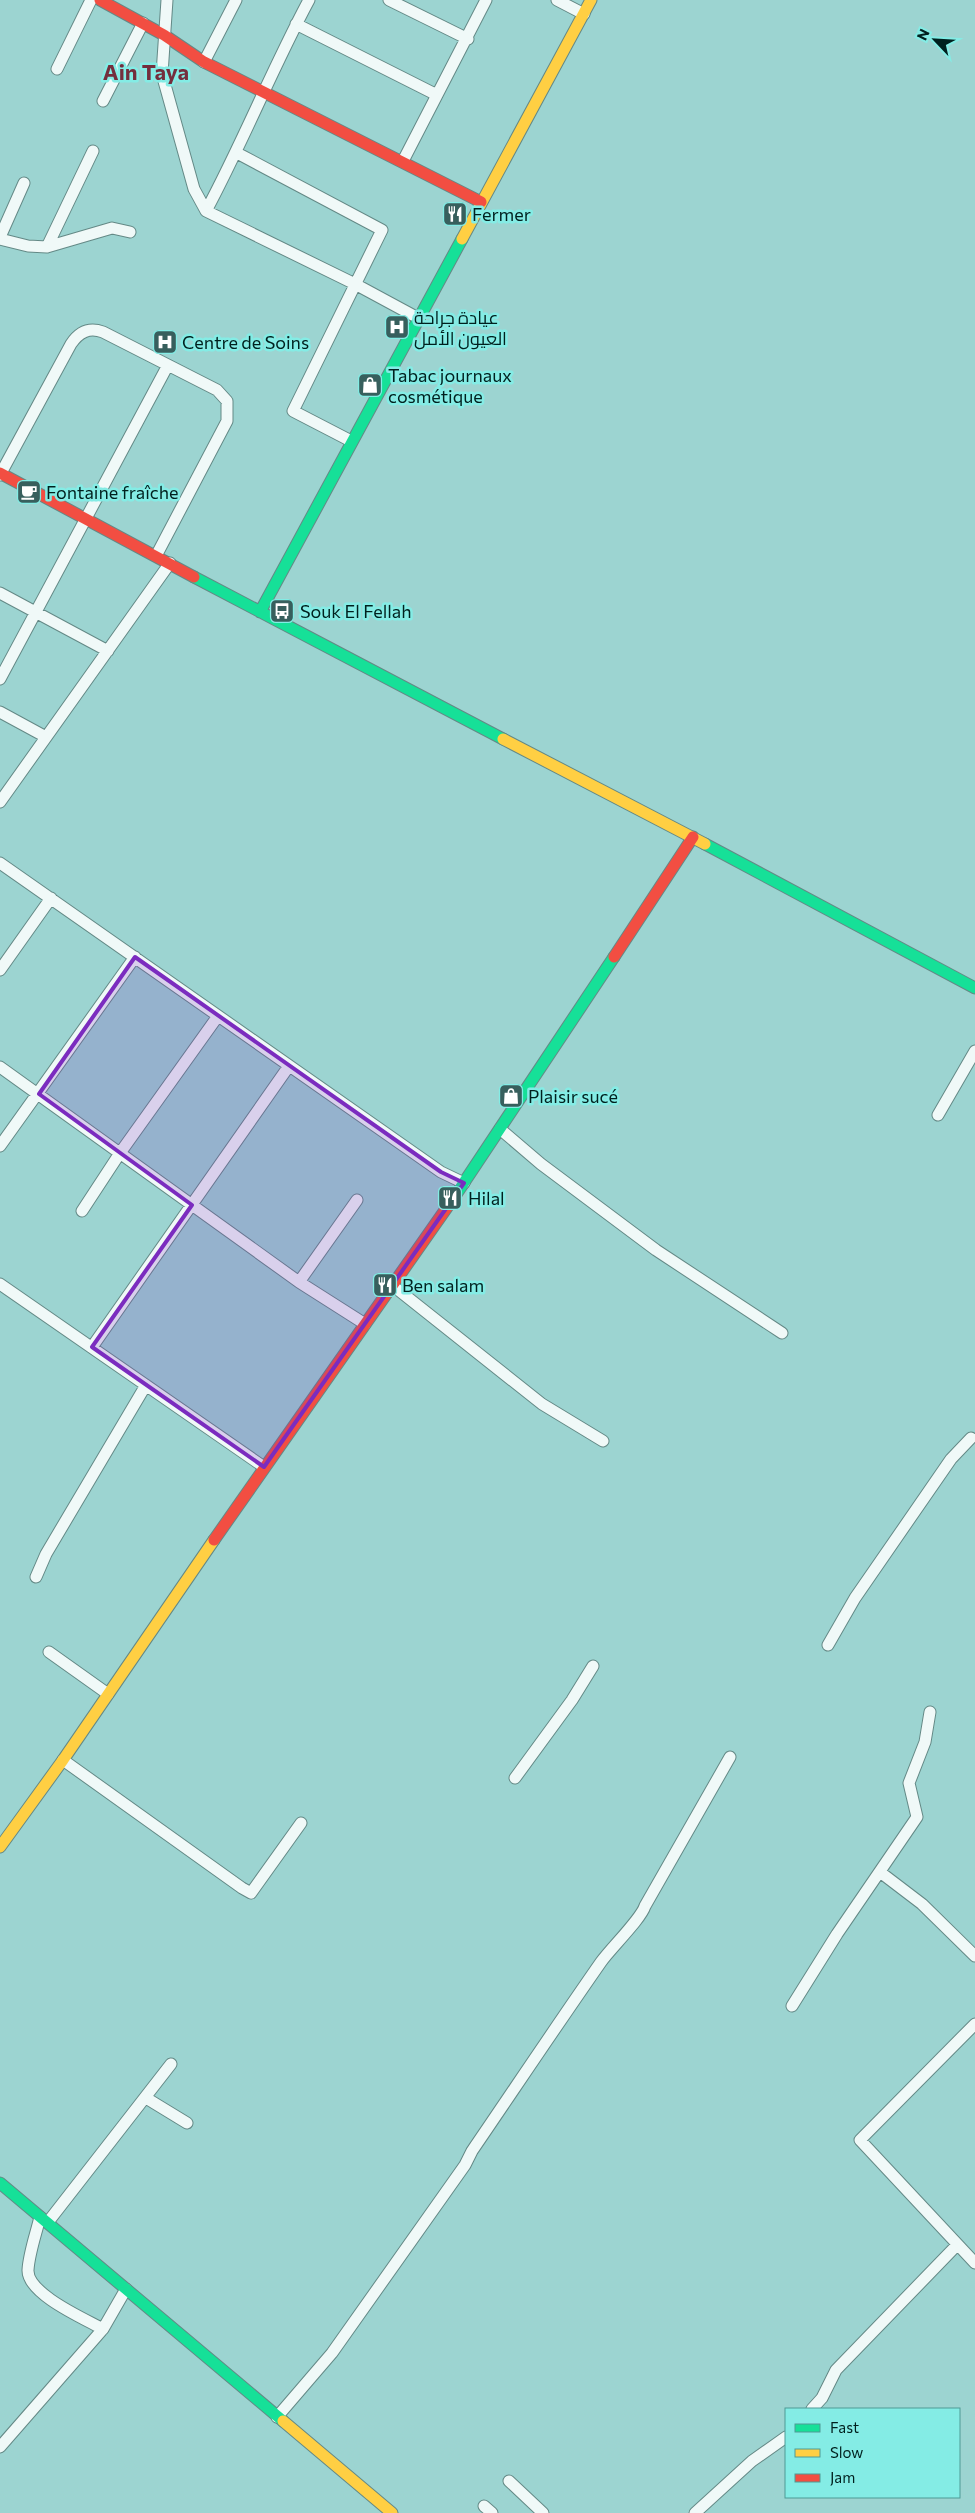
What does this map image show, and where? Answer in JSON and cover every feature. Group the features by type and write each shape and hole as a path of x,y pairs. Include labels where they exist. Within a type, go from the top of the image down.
{"main road":[{"path":"100,0 164,35 204,62 481,202"},
{"path":"260,612 591,0"},
{"path":"0,474 260,612 694,837 975,988"},
{"path":"0,1847 63,1760 264,1467 464,1182 694,837"},
{"path":"0,2183 392,2513"}],"street":[{"path":"57,69 91,0"},
{"path":"167,0 162,74 194,189 206,211 355,284 418,318"},
{"path":"204,62 236,0"},
{"path":"206,211 237,153 263,91 309,0"},
{"path":"389,0 468,39"},
{"path":"403,162 468,39 486,0"},
{"path":"557,0 584,14"},
{"path":"103,101 143,23"},
{"path":"296,24 437,95"},
{"path":"47,247 93,151"},
{"path":"237,153 382,230 293,411 351,441"},
{"path":"24,183 0,238 28,246 47,247 112,228 130,232"},
{"path":"0,474 71,344 82,332 89,330 103,332 168,365 224,396 228,407 228,414 227,421 156,556"},
{"path":"0,679 168,365"},
{"path":"0,802 170,563"},
{"path":"0,593 108,651"},
{"path":"0,712 46,737"},
{"path":"0,862 442,1172 464,1182"},
{"path":"0,970 50,898"},
{"path":"0,1146 39,1094 135,957"},
{"path":"82,1211 120,1153 218,1016"},
{"path":"938,1115 975,1051"},
{"path":"92,1347 289,1066"},
{"path":"0,1067 299,1282 364,1324"},
{"path":"500,1129 541,1164 656,1250 782,1333"},
{"path":"299,1282 357,1200"},
{"path":"0,1284 264,1467"},
{"path":"392,1285 542,1404 603,1441"},
{"path":"36,1578 46,1554 146,1385"},
{"path":"828,1645 854,1598 951,1459 971,1438"},
{"path":"49,1652 108,1694"},
{"path":"516,1778 594,1666"},
{"path":"792,2006 837,1934 918,1817 909,1783 925,1742 930,1712"},
{"path":"277,2417 332,2353 465,2166 472,2151 602,1960 630,1926 642,1915 645,1906 730,1757"},
{"path":"63,1760 251,1893 302,1823"},
{"path":"880,1872 922,1904 975,1956"},
{"path":"975,2024 860,2140 975,2263"},
{"path":"103,2329 51,2300 32,2283 28,2272 44,2219 146,2098 170,2064"},
{"path":"146,2098 187,2123"},
{"path":"813,2408 822,2398 836,2370 957,2245"},
{"path":"0,2447 103,2329 126,2289"},
{"path":"695,2513 752,2461 785,2438"},
{"path":"509,2481 542,2513"}],"highlighted area":[{"path":"135,957 441,1172 464,1183 264,1467 92,1347 192,1205 39,1094"}],"traffic: fast":[{"path":"260,612 462,239"},
{"path":"194,577 503,739"},
{"path":"705,844 975,988"},
{"path":"455,1196 614,957"},
{"path":"0,2183 283,2421"}],"traffic: slow":[{"path":"462,239 591,0"},
{"path":"503,739 705,844"},
{"path":"0,1847 63,1760 214,1540"},
{"path":"283,2421 392,2513"}],"traffic: jam":[{"path":"100,0 164,35 204,62 481,202"},
{"path":"0,473 194,577"},
{"path":"614,957 693,837"},
{"path":"214,1540 455,1196"}],"place":[{"name":"Fermer","path":"455,214"},
{"name":"عيادة جراحة العيون الأمل","path":"397,327"},
{"name":"Centre de Soins","path":"165,342"},
{"name":"Tabac journaux cosmétique","path":"370,385"},
{"name":"Fontaine fraîche","path":"29,492"},
{"name":"Souk El Fellah","path":"282,611"},
{"name":"Plaisir sucé","path":"511,1096"},
{"name":"Hilal","path":"450,1198"},
{"name":"Ben salam","path":"385,1285"}],"district":[{"name":"Ain Taya","path":"146,71"}]}
